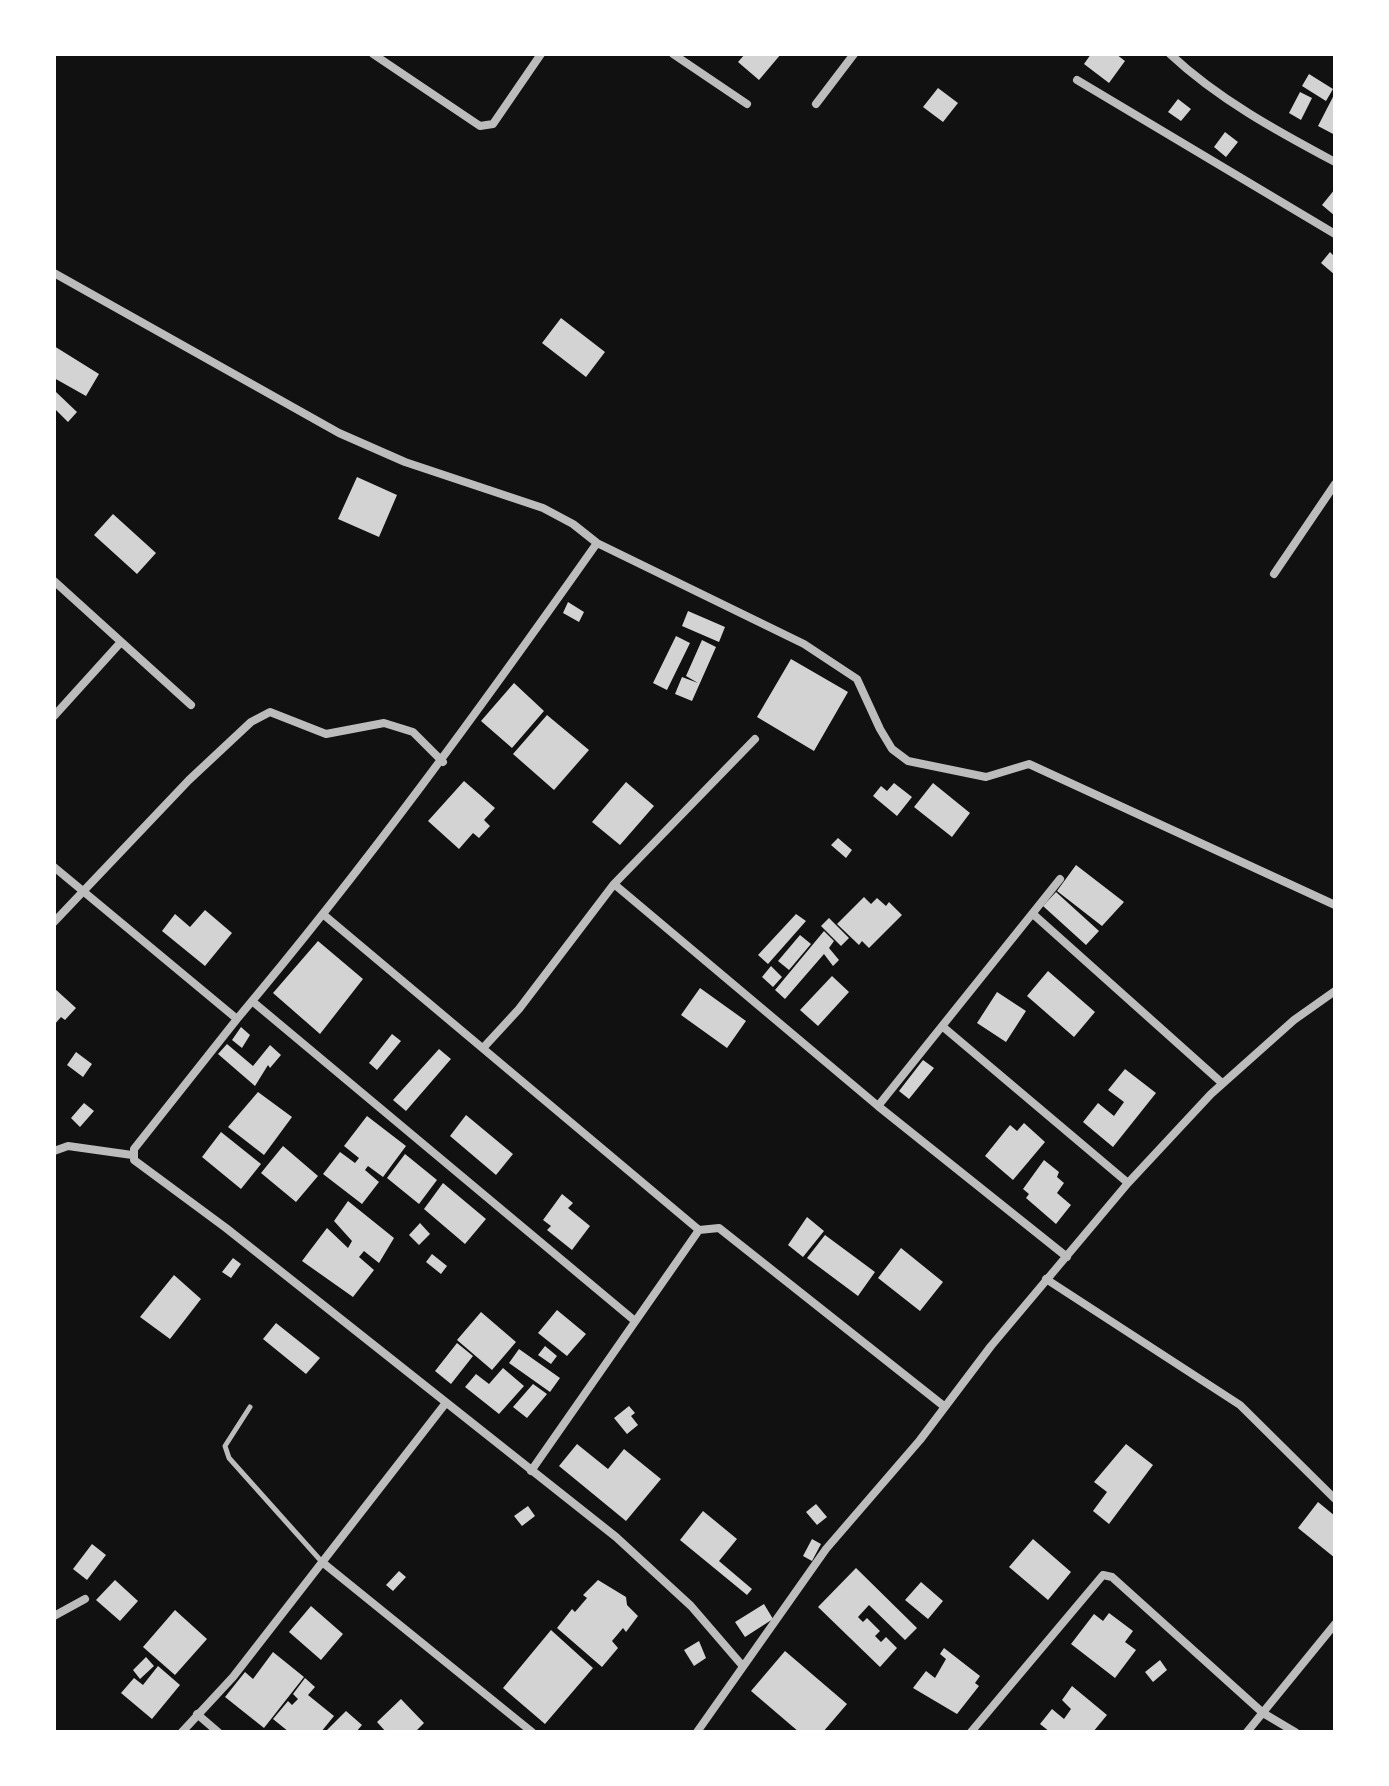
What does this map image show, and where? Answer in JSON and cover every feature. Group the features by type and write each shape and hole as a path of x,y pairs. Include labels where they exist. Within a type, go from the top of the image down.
{"street":[{"path":"373,54 480,126 493,124 541,54"},
{"path":"673,54 747,104"},
{"path":"816,104 854,54"},
{"path":"1170,54 1189,72 1266,125 1335,162"},
{"path":"1077,80 1335,234"},
{"path":"54,273 339,433 405,462 543,508 573,524 597,543 804,644 857,679 892,749 908,761 986,777 1029,764 1335,905"},
{"path":"1274,574 1335,484"},
{"path":"132,1155 443,762 597,543"},
{"path":"54,581 191,705"},
{"path":"54,716 121,642"},
{"path":"54,922 81,890 189,780 251,722 270,712 326,734 384,723 413,732 443,762"},
{"path":"484,1047 519,1009 614,884 755,739"},
{"path":"54,867 237,1019"},
{"path":"878,1106 1060,879"},
{"path":"614,884 878,1106 1067,1257"},
{"path":"1033,914 1222,1083"},
{"path":"324,915 699,1230 719,1228 945,1407"},
{"path":"697,1732 741,1664 855,1513 891,1476 1046,1279 1128,1183 1222,1083 1294,1020 1335,991"},
{"path":"252,1001 635,1321"},
{"path":"942,1026 1128,1183"},
{"path":"54,1151 68,1146 132,1155 616,1537 691,1606 741,1664"},
{"path":"531,1471 699,1230"},
{"path":"1046,1279 1240,1405 1335,1499"},
{"path":"182,1732 233,1677 445,1404"},
{"path":"322,1562 532,1732"},
{"path":"971,1732 1103,1575 1112,1577 1263,1713 1295,1732"},
{"path":"54,1616 85,1599"},
{"path":"1247,1732 1335,1624"},
{"path":"197,1714 218,1732"}],"lane":[{"path":"250,1407 225,1446 229,1458 322,1562"}],"building":[{"path":"745,54 781,54 759,80 738,62"},
{"path":"1091,54 1116,54 1125,61 1109,83 1084,64"},
{"path":"1309,74 1333,89 1326,101 1302,86"},
{"path":"938,88 958,103 943,122 923,107"},
{"path":"1300,92 1312,98 1301,120 1289,113"},
{"path":"1335,93 1335,135 1318,126"},
{"path":"1178,99 1191,109 1181,121 1168,112"},
{"path":"1225,132 1238,142 1226,157 1214,147"},
{"path":"1335,189 1335,216 1322,205"},
{"path":"1330,252 1335,257 1335,275 1321,263"},
{"path":"561,318 605,352 586,377 542,343"},
{"path":"54,346 99,374 86,396 54,378"},
{"path":"56,392 77,412 68,422 54,408"},
{"path":"357,477 397,495 379,537 338,519"},
{"path":"113,514 156,553 137,574 94,535"},
{"path":"568,602 584,612 579,622 563,613"},
{"path":"688,611 725,627 719,642 682,626"},
{"path":"676,636 690,643 667,690 653,683"},
{"path":"702,640 716,647 692,701 675,694 682,677 698,683 686,676"},
{"path":"791,659 848,692 814,751 757,717"},
{"path":"514,683 544,711 512,748 481,721"},
{"path":"547,715 589,750 554,790 513,754"},
{"path":"464,781 495,808 484,820 490,826 479,838 473,833 459,849 428,821"},
{"path":"626,782 654,806 620,845 592,822"},
{"path":"894,783 912,797 897,816 873,796 881,786 887,791"},
{"path":"933,783 970,813 952,837 914,807"},
{"path":"838,838 852,850 846,858 831,845"},
{"path":"1076,865 1124,902 1102,926 1057,891"},
{"path":"1056,892 1099,931 1086,945 1043,906"},
{"path":"864,897 871,904 877,898 886,906 889,902 902,915 869,948 862,941 859,945 837,924"},
{"path":"205,910 232,933 205,966 162,931 175,914 190,927"},
{"path":"796,914 806,921 768,964 758,955"},
{"path":"829,918 849,938 841,946 821,926"},
{"path":"824,931 834,941 829,948 839,960 833,966 824,954 785,999 775,990"},
{"path":"800,935 811,944 789,970 778,961"},
{"path":"318,941 363,979 320,1034 273,993"},
{"path":"771,966 782,977 773,987 762,977"},
{"path":"1048,971 1095,1012 1074,1037 1027,996"},
{"path":"832,976 849,992 818,1026 800,1010"},
{"path":"54,988 76,1008 65,1020 61,1017 54,1025"},
{"path":"700,988 746,1021 727,1048 681,1015"},
{"path":"997,992 1026,1011 1006,1042 977,1023"},
{"path":"241,1027 250,1035 242,1048 232,1040"},
{"path":"392,1034 401,1041 377,1070 369,1063"},
{"path":"227,1044 253,1066 270,1045 281,1055 270,1068 268,1065 255,1086 218,1054"},
{"path":"439,1049 451,1059 406,1111 393,1100"},
{"path":"76,1052 92,1064 83,1077 67,1065"},
{"path":"923,1060 934,1068 909,1099 899,1091"},
{"path":"1125,1069 1156,1093 1113,1147 1083,1122 1098,1103 1114,1116 1124,1102 1108,1090"},
{"path":"258,1092 292,1117 264,1155 228,1127"},
{"path":"84,1103 94,1111 80,1127 71,1118"},
{"path":"466,1115 513,1154 496,1175 450,1136"},
{"path":"367,1116 406,1146 383,1177 368,1166 365,1170 379,1182 362,1204 323,1174 340,1152 355,1163 359,1158 344,1146"},
{"path":"1024,1123 1045,1142 1013,1180 985,1156 1010,1125 1017,1131"},
{"path":"221,1132 261,1164 241,1189 202,1157"},
{"path":"283,1146 318,1176 296,1202 261,1173"},
{"path":"405,1154 437,1180 419,1204 387,1178"},
{"path":"1044,1160 1059,1172 1057,1177 1064,1183 1057,1193 1071,1205 1056,1224 1026,1198 1029,1194 1023,1189"},
{"path":"443,1183 486,1219 465,1244 424,1209"},
{"path":"562,1194 573,1203 568,1208 590,1226 572,1250 547,1230 551,1226 543,1220"},
{"path":"348,1201 394,1238 379,1263 364,1251 359,1257 374,1270 353,1297 302,1261 327,1228 348,1248 352,1241 334,1221"},
{"path":"807,1217 824,1231 803,1257 788,1245"},
{"path":"420,1223 430,1234 419,1245 409,1235"},
{"path":"825,1235 875,1272 858,1296 807,1258"},
{"path":"901,1248 943,1282 920,1311 878,1278"},
{"path":"432,1254 447,1266 441,1274 426,1262"},
{"path":"233,1258 241,1264 231,1278 222,1272"},
{"path":"174,1275 201,1299 170,1339 140,1317"},
{"path":"557,1310 586,1334 567,1356 538,1333"},
{"path":"481,1312 516,1342 492,1370 457,1340"},
{"path":"276,1323 320,1358 306,1374 263,1339"},
{"path":"457,1343 473,1356 451,1384 435,1371"},
{"path":"545,1346 557,1356 551,1364 538,1355"},
{"path":"519,1349 560,1378 550,1392 509,1363"},
{"path":"503,1368 524,1386 499,1414 465,1387 476,1374 489,1384"},
{"path":"533,1384 547,1394 527,1418 513,1407"},
{"path":"629,1406 635,1413 631,1416 638,1425 627,1434 614,1418"},
{"path":"577,1444 608,1469 624,1449 661,1479 626,1521 559,1466"},
{"path":"1126,1444 1153,1465 1109,1524 1093,1511 1107,1492 1094,1482"},
{"path":"1318,1502 1335,1516 1335,1558 1298,1528"},
{"path":"816,1504 827,1517 817,1525 806,1512"},
{"path":"528,1506 535,1516 522,1526 514,1516"},
{"path":"703,1511 737,1539 719,1561 752,1589 747,1595 680,1540"},
{"path":"812,1539 821,1544 812,1561 803,1556"},
{"path":"1033,1539 1071,1572 1048,1600 1009,1567"},
{"path":"92,1544 106,1555 87,1580 73,1569"},
{"path":"856,1568 917,1628 905,1640 869,1605 858,1617 863,1622 867,1618 880,1631 875,1636 881,1642 886,1637 897,1648 880,1667 818,1607"},
{"path":"399,1571 406,1577 393,1591 386,1585"},
{"path":"115,1580 138,1601 120,1621 96,1600"},
{"path":"598,1580 626,1597 627,1605 638,1616 626,1632 623,1628 612,1641 618,1648 602,1667 557,1628 572,1609 575,1612 587,1598 583,1595"},
{"path":"921,1582 943,1601 928,1619 905,1600"},
{"path":"764,1604 773,1619 745,1637 735,1622"},
{"path":"311,1606 343,1634 321,1660 289,1632"},
{"path":"175,1610 207,1639 175,1675 143,1647"},
{"path":"1109,1613 1133,1631 1125,1642 1136,1650 1115,1678 1071,1644 1094,1614 1103,1621"},
{"path":"551,1630 593,1668 545,1724 503,1688"},
{"path":"699,1641 706,1658 694,1666 684,1650"},
{"path":"944,1648 980,1676 975,1683 979,1686 957,1714 913,1688 926,1671 935,1678 946,1659 940,1654"},
{"path":"785,1651 847,1704 823,1732 799,1732 751,1691"},
{"path":"273,1652 304,1677 264,1728 225,1697 245,1672 253,1679"},
{"path":"146,1657 154,1666 140,1679 133,1670"},
{"path":"1160,1660 1167,1670 1153,1682 1145,1672"},
{"path":"158,1666 180,1685 152,1719 121,1693 134,1678 143,1685"},
{"path":"305,1678 315,1687 308,1695 334,1716 321,1732 289,1732 273,1719 288,1701 292,1705 298,1699 293,1694"},
{"path":"1072,1686 1107,1715 1093,1732 1050,1732 1040,1724 1052,1709 1064,1719 1071,1709 1062,1700"},
{"path":"401,1699 424,1723 415,1732 386,1732 377,1722"},
{"path":"346,1711 362,1725 356,1732 325,1732"}]}
